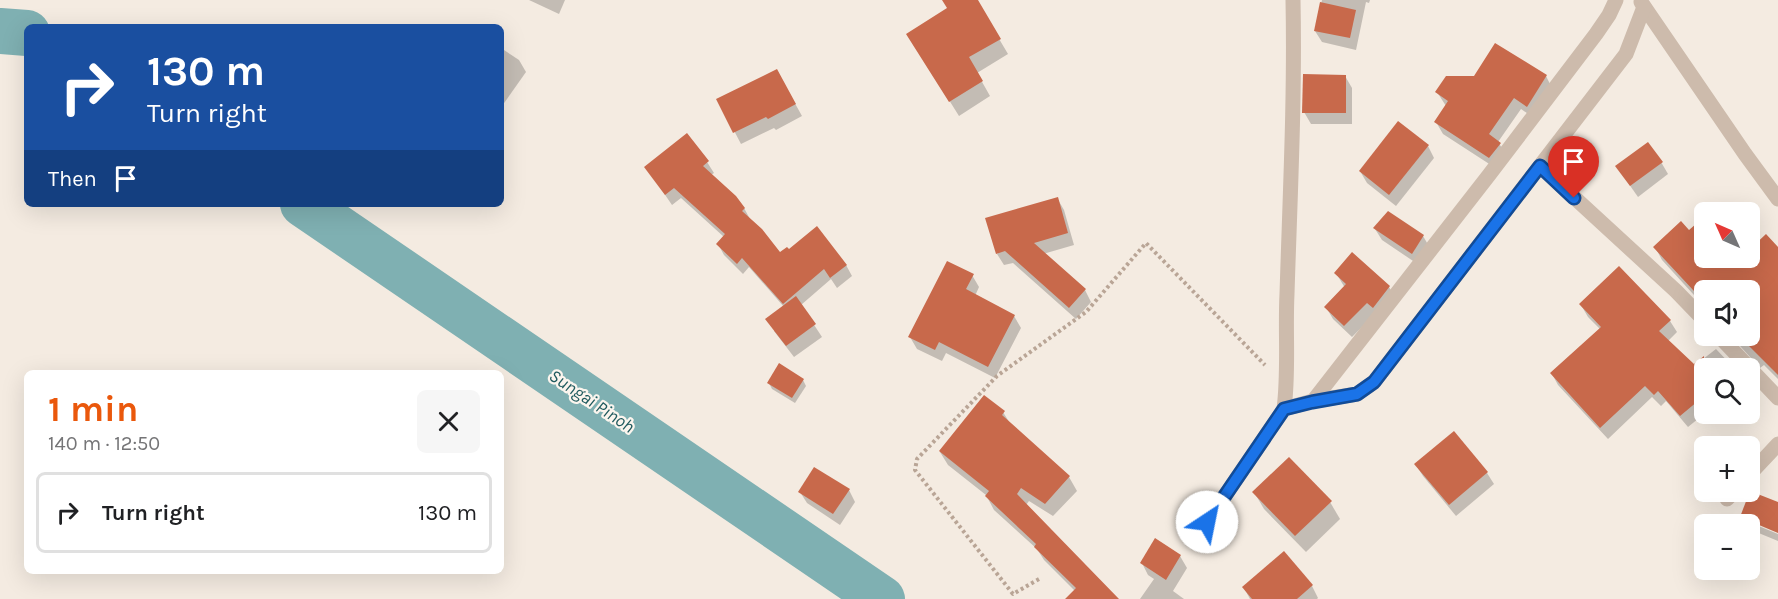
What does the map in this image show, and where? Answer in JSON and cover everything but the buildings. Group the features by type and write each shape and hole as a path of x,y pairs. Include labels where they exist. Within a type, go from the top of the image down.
{"street":[{"path":"1194,541 1284,409 1287,387 1286,313 1293,132 1293,0"},
{"path":"1312,402 1596,34 1616,0"},
{"path":"1284,409 1357,394 1374,382 1626,54 1642,3"},
{"path":"1642,3 1778,199"},
{"path":"1540,166 1694,310"},
{"path":"1729,346 1778,398"},
{"path":"1760,463 1778,444"}],"path":[{"path":"1039,579 1013,594 915,470 917,459 998,376 1086,312 1146,243 1287,387"}],"waterway":[{"name":"Sungai Pinoh","path":"0,31 24,33"},
{"name":"Sungai Pinoh","path":"307,207 882,599"}],"route":[{"path":"1207,522 1284,409 1357,394 1374,382 1540,166 1574,198"}]}
